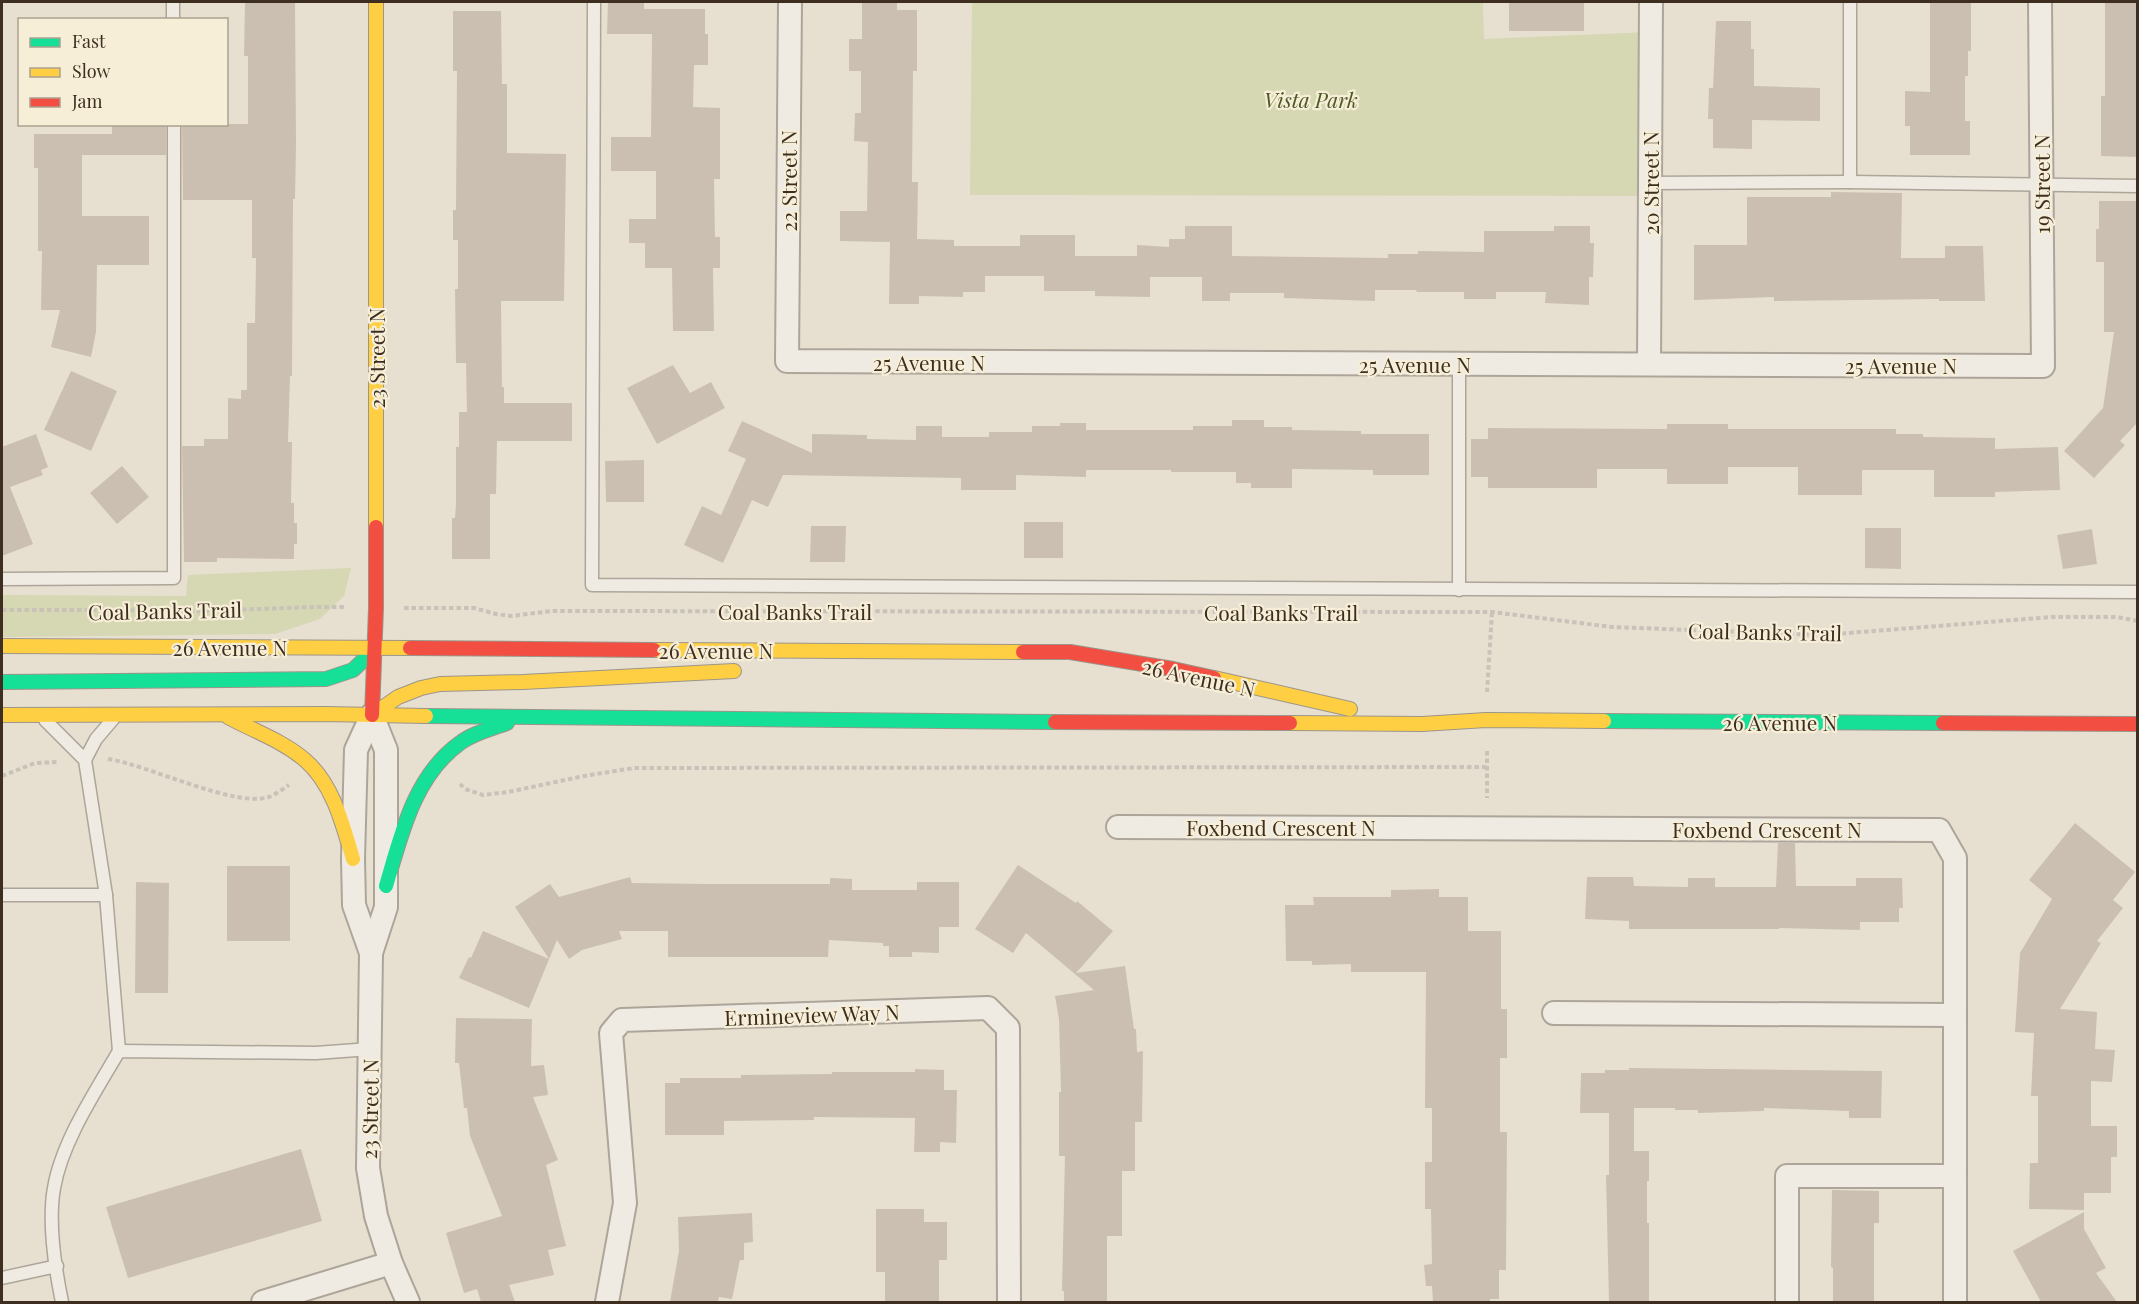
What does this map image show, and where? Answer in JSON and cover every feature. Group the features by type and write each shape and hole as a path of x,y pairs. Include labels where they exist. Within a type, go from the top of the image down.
{"main road":[{"name":"23 Street N","path":"372,715 376,2"},
{"name":"26 Avenue N","path":"2,646 374,650 1070,652 1173,669 1422,724"},
{"path":"2,682 326,679 345,676 356,670 374,650"},
{"path":"774,665 841,650"},
{"path":"372,715 398,698 421,688 440,684 752,670"},
{"name":"26 Avenue N","path":"2,715 372,715 1422,724 1486,720 2138,724"},
{"path":"223,715 296,753 311,766 327,788 336,807 353,859"},
{"path":"386,886 411,811 420,791 438,764 461,743 517,718"}],"street":[{"name":"22 Street N","path":"787,362 790,2"},
{"name":"20 Street N","path":"1649,364 1651,2"},
{"name":"19 Street N","path":"2040,2 2043,366"},
{"name":"25 Avenue N","path":"787,362 2043,366"},
{"name":"23 Street N","path":"371,953 354,905 353,859 356,750 372,715"},
{"name":"23 Street N","path":"372,715 386,750 386,907 371,953 368,1168 376,1216 391,1263 408,1302"},
{"name":"Foxbend Crescent N","path":"1118,826 1939,830 1955,858 1955,1302"},
{"name":"Ermineview Way N","path":"607,1302 624,1203 611,1033 622,1020 988,1008 1008,1028 1009,1302"},
{"path":"1554,1013 1955,1015"},
{"path":"1786,1302 1786,1176 1955,1176"},
{"path":"263,1302 391,1263"}],"lane":[{"path":"173,2 173,18"},
{"path":"594,2 592,585 2138,592"},
{"path":"1850,2 1850,182"},
{"path":"2,579 174,578 174,126"},
{"path":"1649,183 1850,182 2138,186"},
{"path":"1458,590 1459,364"},
{"path":"40,715 85,760 106,895 119,1051 74,1134 64,1155 54,1187 52,1229 62,1302"},
{"path":"85,760 96,739 117,716"},
{"path":"2,895 106,895"},
{"path":"119,1051 316,1053 370,1049"},
{"path":"2,1278 57,1266"}],"path":[{"name":"Coal Banks Trail","path":"2,610 172,612 327,607"},
{"name":"Coal Banks Trail","path":"422,608 474,608 511,616 552,611 1492,612 1612,627 1823,635 2052,617 2117,616 2138,621"},
{"path":"1486,702 1492,612"},
{"path":"1486,743 1486,798"},
{"path":"104,759 128,762 230,796 268,797 291,783"},
{"path":"2,776 35,763 64,761"},
{"path":"457,782 465,789 483,795 634,768 1486,767"}],"green space":[{"name":"Vista Park","path":"972,2 1483,2 1484,39 1651,32 1649,196 970,195"},
{"path":"351,568 344,596 320,619 275,634 2,637 2,595 186,596 188,575"}],"building":[{"path":"245,2 295,2 296,144 295,199 293,199 292,376 290,376 288,442 292,442 291,503 294,503 294,523 297,523 297,544 294,544 294,559 217,558 217,562 184,562 182,446 204,446 204,439 228,439 228,398 241,399 241,390 247,390 247,323 255,323 256,258 252,258 252,200 183,200 182,126 248,124 248,56 244,56"},
{"path":"608,2 644,2 644,9 705,9 708,65 694,65 693,107 720,108 720,179 714,179 715,237 720,237 720,268 713,268 714,331 673,331 672,268 645,268 645,243 629,243 629,219 656,219 656,171 611,171 611,137 651,137 652,34 607,34"},
{"path":"862,2 897,2 897,10 917,10 917,71 913,71 912,182 918,182 917,239 954,240 954,246 1020,246 1020,235 1075,235 1075,256 1137,256 1137,245 1169,247 1169,239 1185,239 1185,226 1232,226 1232,256 1388,258 1388,254 1418,254 1418,251 1484,252 1484,231 1554,231 1554,226 1590,226 1590,243 1594,243 1593,277 1589,277 1589,305 1545,303 1546,292 1496,292 1496,299 1464,299 1464,292 1417,292 1416,290 1375,290 1375,301 1284,298 1284,293 1230,293 1230,301 1202,301 1202,277 1150,277 1150,297 1095,296 1095,291 1044,291 1044,276 985,276 985,292 963,292 963,297 919,296 919,304 889,304 890,242 840,241 840,211 867,211 868,142 854,141 855,113 861,113 861,71 849,71 849,39 862,39"},
{"path":"1509,2 1584,2 1584,31 1509,31"},
{"path":"1930,2 1971,2 1971,51 1968,51 1968,76 1965,76 1965,121 1970,121 1970,155 1910,155 1910,126 1905,126 1905,91 1930,92"},
{"path":"2105,2 2138,2 2138,157 2101,156 2101,96 2105,96"},
{"path":"453,11 501,11 502,84 507,84 507,153 566,154 564,301 501,301 502,387 504,387 504,403 572,403 572,441 497,441 496,494 490,494 490,559 452,559 452,518 455,518 456,504 456,447 459,447 459,412 467,412 466,363 456,363 455,289 458,289 458,240 453,240 453,210 456,210 457,71 453,71"},
{"path":"1716,21 1751,21 1754,86 1820,88 1820,121 1752,120 1752,149 1713,148 1713,119 1708,119 1709,88 1713,88"},
{"path":"112,126 166,126 166,155 82,155 82,216 149,216 149,265 97,265 96,332 91,357 51,347 60,310 41,310 42,251 38,251 38,168 34,168 34,134 112,134"},
{"path":"1831,192 1902,193 1901,258 1945,258 1945,246 1983,246 1985,301 1939,301 1939,299 1774,301 1774,297 1694,300 1694,245 1747,245 1747,197 1831,197"},
{"path":"2099,201 2138,201 2136,276 2138,276 2138,422 2120,441 2125,445 2094,478 2064,451 2103,408 2114,332 2104,332 2104,262 2096,262"},
{"path":"673,365 690,393 711,382 725,408 657,444 627,388"},
{"path":"71,371 117,391 91,451 44,430"},
{"path":"1232,420 1264,420 1264,427 1292,427 1292,430 1361,431 1361,434 1429,434 1429,475 1373,475 1373,470 1292,469 1292,488 1251,488 1251,483 1236,483 1236,472 1086,470 1086,477 1016,475 1016,490 961,490 961,478 783,475 768,507 752,500 723,563 684,545 702,506 721,515 746,459 728,451 742,421 812,453 812,434 867,435 867,439 916,440 916,426 942,426 942,437 989,437 989,432 1032,432 1032,426 1060,426 1060,423 1086,423 1086,430 1193,430 1193,426 1232,426"},
{"path":"1667,424 1728,424 1728,429 1896,429 1896,434 1923,434 1923,437 1995,438 1995,449 2058,447 2060,490 1995,492 1995,497 1934,497 1934,470 1862,470 1862,495 1798,495 1798,467 1728,467 1728,484 1667,484 1667,469 1597,469 1597,488 1488,488 1488,477 1471,477 1471,439 1488,439 1488,428 1667,429"},
{"path":"36,434 48,467 41,470 43,475 10,487 33,544 2,556 2,447"},
{"path":"644,460 644,502 606,502 605,461"},
{"path":"122,466 149,497 117,524 90,493"},
{"path":"1024,522 1063,522 1063,558 1024,558"},
{"path":"811,526 846,526 845,562 810,562"},
{"path":"1865,528 1901,528 1901,569 1865,568"},
{"path":"2092,529 2097,564 2063,569 2057,535"},
{"path":"2075,823 2135,872 2113,900 2123,908 2097,941 2101,943 2060,1009 2097,1012 2095,1049 2115,1050 2112,1082 2091,1081 2091,1126 2117,1126 2117,1157 2111,1157 2111,1193 2084,1193 2084,1210 2029,1209 2030,1163 2038,1163 2038,1096 2031,1096 2034,1033 2015,1032 2020,953 2052,899 2029,880"},
{"path":"1778,843 1795,843 1796,886 1856,886 1856,878 1902,878 1903,908 1899,908 1899,922 1860,922 1860,930 1629,929 1629,921 1585,919 1587,877 1633,877 1634,886 1688,887 1688,878 1715,878 1715,887 1776,887"},
{"path":"1018,865 1076,903 1077,901 1113,931 1076,973 1125,966 1134,1029 1136,1029 1137,1052 1143,1051 1142,1122 1135,1122 1135,1171 1122,1171 1122,1236 1107,1236 1107,1301 1064,1301 1064,1291 1062,1291 1065,1156 1059,1156 1059,1092 1061,1092 1059,1019 1055,996 1094,990 1026,933 1013,953 975,929"},
{"path":"227,866 290,866 290,941 227,941"},
{"path":"630,877 632,883 708,884 830,884 830,878 852,879 852,890 917,890 917,882 959,882 959,927 939,927 939,953 912,952 912,957 889,957 889,946 883,946 883,943 829,940 828,957 668,957 668,931 619,931 622,939 582,950 569,959 557,940 529,1008 459,978 483,931 549,959 515,907 550,884 559,897"},
{"path":"136,882 169,883 168,993 135,993"},
{"path":"1439,889 1439,897 1468,897 1468,931 1501,931 1501,1009 1507,1009 1507,1058 1500,1058 1500,1132 1507,1132 1506,1270 1499,1270 1499,1299 1490,1299 1490,1302 1433,1302 1432,1286 1426,1286 1424,1265 1432,1264 1431,1209 1425,1209 1425,1162 1432,1162 1432,1108 1425,1108 1426,972 1351,972 1351,964 1312,965 1312,961 1286,961 1285,905 1314,905 1313,897 1391,897 1391,890"},
{"path":"456,1018 532,1019 531,1066 544,1065 548,1095 533,1097 558,1160 546,1165 566,1246 548,1250 554,1275 509,1285 515,1302 481,1302 477,1289 464,1293 446,1233 502,1216 470,1136 459,1063 455,1063"},
{"path":"1629,1068 1882,1071 1881,1118 1849,1118 1849,1111 1764,1108 1764,1111 1698,1113 1698,1110 1675,1110 1675,1108 1634,1108 1634,1151 1649,1151 1647,1223 1649,1223 1649,1302 1609,1302 1606,1175 1609,1175 1609,1113 1580,1113 1581,1073 1605,1073 1605,1070 1629,1070"},
{"path":"915,1069 944,1070 944,1090 957,1090 956,1143 940,1142 940,1152 914,1152 915,1118 814,1117 814,1120 724,1121 724,1135 665,1135 665,1083 680,1083 680,1078 741,1078 741,1075 832,1074 832,1072 915,1072"},
{"path":"301,1149 322,1221 128,1278 106,1207"},
{"path":"1832,1190 1879,1191 1879,1223 1874,1223 1874,1302 1833,1302"},
{"path":"876,1209 924,1209 924,1222 947,1222 947,1260 939,1260 939,1302 885,1302 885,1272 876,1272"},
{"path":"2084,1212 2084,1229 2106,1268 2096,1273 2117,1302 2041,1302 2013,1251"},
{"path":"752,1213 753,1242 744,1243 744,1260 740,1260 732,1299 719,1297 718,1302 670,1302 679,1251 678,1217"}],"traffic: fast":[{"path":"2,682 326,679 353,670 374,650"},
{"path":"426,716 1055,722"},
{"path":"1604,721 1943,723"},
{"path":"386,886 411,808 431,772 460,743 476,734 507,723"}],"traffic: slow":[{"path":"376,2 376,527"},
{"path":"2,646 410,648"},
{"path":"654,650 1023,652"},
{"path":"372,715 398,697 440,684 734,671"},
{"path":"1214,678 1350,709"},
{"path":"2,715 426,716"},
{"path":"228,717 287,747 315,770 336,806 353,859"},
{"path":"1290,723 1422,724 1486,720 1604,721"}],"traffic: jam":[{"path":"372,715 376,527"},
{"path":"410,648 654,650"},
{"path":"1023,652 1070,652 1214,678"},
{"path":"1055,722 1290,723"},
{"path":"1943,723 2138,724"}]}
